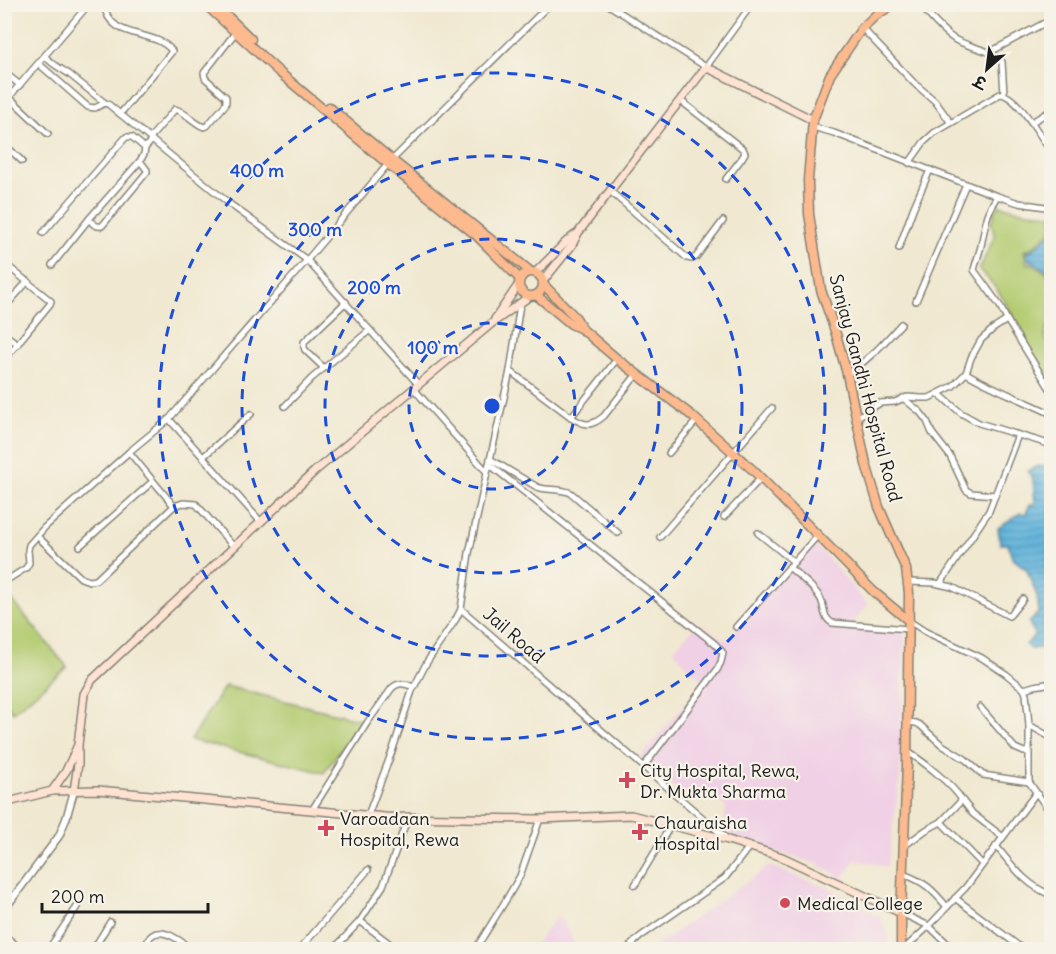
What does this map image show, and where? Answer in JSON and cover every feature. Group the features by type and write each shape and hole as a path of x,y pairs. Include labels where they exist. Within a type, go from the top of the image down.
{"main road":[{"path":"205,4 235,33 390,162 542,278 576,318 582,329"},
{"path":"214,4 283,69 477,236 519,281 524,294 533,296 571,324 582,329 617,359 697,420 734,453 909,625"},
{"name":"Sanjay Gandhi Hospital Road","path":"894,4 876,15 862,28 830,75 813,123 808,180 809,214 821,290 847,374 866,464 879,507 906,569 908,582 908,752 901,913 902,950"},
{"path":"74,790 84,694 92,680 315,471 491,324 541,291 578,233 706,67 813,123"},
{"path":"491,324 524,274 533,272 578,233"},
{"path":"52,791 66,771 78,745"},
{"path":"4,803 52,791 98,790 408,817 540,819 631,815 728,840 782,857 901,913"}],"street":[{"path":"48,134 7,100 89,4"},
{"path":"104,4 109,19 115,24 134,35 160,41 172,51 120,114"},
{"path":"4,582 26,568 29,563 28,547 37,536 129,452 169,419 390,162 550,4"},
{"path":"607,4 706,67 752,4"},
{"path":"919,4 944,32 956,40 990,52 1002,62 1004,94"},
{"path":"990,52 1052,19"},
{"path":"862,28 914,82 931,96 951,123"},
{"path":"52,265 140,161 151,139 175,109 204,127 225,105 226,96 205,78 204,74 235,33"},
{"path":"45,57 105,102 231,205 307,261 370,330 487,472"},
{"path":"39,64 88,107 95,108 105,102"},
{"path":"4,72 20,85"},
{"path":"909,163 924,142 934,133 1000,94 1007,95 1032,122 1052,154"},
{"path":"681,101 743,149 745,153 726,179"},
{"path":"1032,122 1052,111"},
{"path":"813,123 997,196 1019,203 1052,208"},
{"path":"43,233 126,137 132,137 145,148"},
{"path":"4,144 22,161"},
{"path":"89,219 94,225 102,226 147,172 140,161"},
{"path":"899,248 930,171"},
{"path":"916,302 966,184"},
{"path":"610,191 687,258 696,257 723,221"},
{"path":"997,196 986,217 974,270 994,297 1052,392"},
{"path":"4,263 51,301 4,360"},
{"path":"4,308 28,281"},
{"path":"324,368 305,350 304,342 346,302"},
{"name":"Jail Road","path":"520,304 510,371 469,553 461,609 728,840"},
{"path":"856,418 880,403 895,402 911,396 929,398 953,386 966,373 981,340 1007,320"},
{"path":"847,374 877,351 901,324"},
{"path":"285,406 312,378 370,330"},
{"path":"4,334 18,344"},
{"path":"571,417 617,359"},
{"path":"510,371 571,417 586,425 604,416 637,374"},
{"path":"966,373 1050,413 1052,405"},
{"path":"939,394 962,413 979,423 1052,445"},
{"path":"903,398 927,421 932,433 950,456 966,490 971,493 995,495"},
{"path":"660,537 772,408"},
{"path":"203,457 251,414"},
{"path":"169,419 261,522"},
{"path":"669,453 697,420"},
{"path":"940,584 989,511 1018,435"},
{"path":"129,452 174,506"},
{"path":"489,461 537,487 571,493 618,533"},
{"path":"489,461 715,644 723,653 717,670 644,766"},
{"path":"724,517 761,478"},
{"path":"80,546 153,481"},
{"path":"37,536 81,578 89,581 96,580 174,506 183,503 196,504 234,547"},
{"path":"758,532 794,562"},
{"path":"736,627 818,535"},
{"path":"789,567 819,595 825,617 832,623 909,625 982,658 1024,689 1029,725 1029,782 1052,815"},
{"path":"908,582 952,587 1008,616 1023,599"},
{"path":"368,815 414,687 461,609"},
{"path":"312,810 367,723 396,684 402,683 414,687"},
{"path":"1024,689 1052,683"},
{"path":"980,708 1015,748 1024,752 1029,751"},
{"path":"908,722 920,725 942,745 965,759 984,775 1029,782"},
{"path":"1029,725 1052,738"},
{"path":"908,752 958,793 973,814 1003,837"},
{"path":"4,910 59,836 74,790"},
{"path":"902,950 929,926 966,886 1036,793"},
{"path":"904,846 941,822 962,800"},
{"path":"333,950 360,921 382,886 408,817"},
{"path":"475,950 520,876 540,819"},
{"path":"941,822 982,864"},
{"path":"635,885 671,825"},
{"path":"996,846 1027,880 1040,890 1052,895"},
{"path":"629,950 630,946 641,936 725,878 749,847"},
{"path":"299,950 368,870"},
{"path":"903,874 927,885 947,907"},
{"path":"955,898 1024,950"},
{"path":"48,950 78,907"},
{"path":"901,913 929,926 954,950"},
{"path":"360,921 398,950"},
{"path":"93,950 110,922"},
{"path":"144,950 150,938 158,934 174,936 191,950"},
{"path":"4,935 22,950"},
{"path":"1047,950 1052,939"}],"shaded area":[{"path":"815,544 868,605 854,621 852,629 904,630 900,776 887,867 855,860 843,879 818,864 731,836 724,820 726,807 706,789 690,801 640,758 703,682 673,650 698,623 727,641 779,574"},
{"name":"Medical College","path":"769,866 828,888 880,918 888,935 889,949 652,949"},
{"path":"558,915 578,949 532,949"}],"green space":[{"path":"998,205 1028,212 1051,214 1051,230 1033,247 1024,251 1027,264 1033,264 1051,276 1051,320 1045,333 1045,339 1051,348 1051,383 1041,370 1001,295 979,270 995,236 991,223"},
{"path":"12,600 67,667 13,712 4,701 5,606"},
{"path":"225,686 361,720 324,773 190,740"}],"water":[{"path":"1051,233 1051,274 1029,261 1026,252 1033,249"},
{"path":"1037,466 1045,466 1051,471 1052,647 1030,649 1026,645 1035,634 1029,623 1039,612 1037,596 1027,570 1012,558 1008,544 1000,544 998,528 1020,513 1025,514 1030,505 1035,503 1033,480 1028,471"}],"place":[{"name":"City Hospital, Rewa, Dr. Mukta Sharma","path":"627,780"},
{"name":"Varoadaan Hospital, Rewa","path":"326,828"},
{"name":"Chauraisha Hospital","path":"640,832"},
{"name":"Medical College","path":"785,903"}]}
